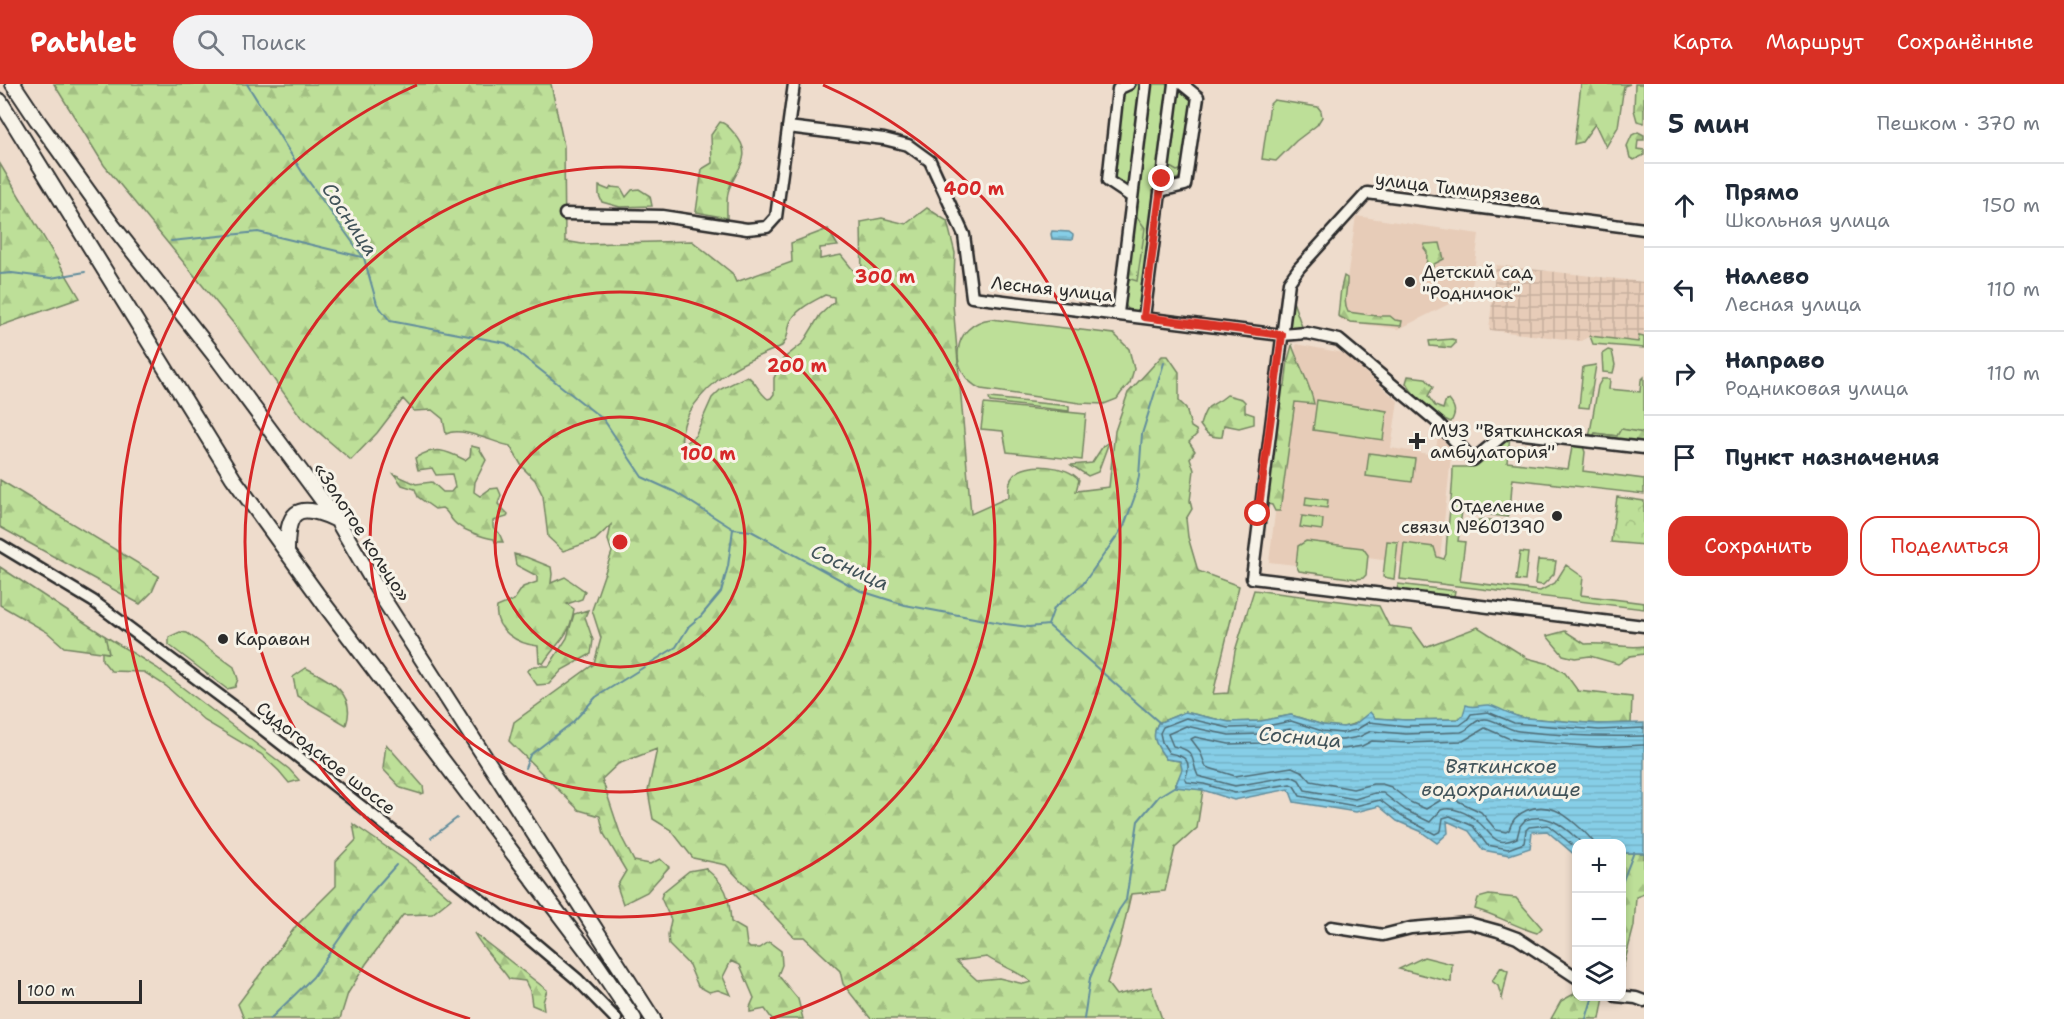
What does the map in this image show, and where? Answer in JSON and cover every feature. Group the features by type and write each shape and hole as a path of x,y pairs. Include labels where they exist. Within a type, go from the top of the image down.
{"main road":[{"name":"«Золотое кольцо»","path":"13,84 113,226 223,366 337,520 384,600 653,1019"},
{"path":"0,101 233,478 596,963 634,1019"},
{"path":"287,552 288,524 295,515 304,511 316,511 337,520"}],"street":[{"path":"565,214 662,216 747,229 767,227 776,217 794,84"},
{"path":"1129,84 1118,89 1108,181 1132,196"},
{"path":"1118,313 1146,84"},
{"path":"1144,317 1174,84"},
{"path":"1160,191 1185,185 1198,97 1182,84"},
{"name":"Лесная улица","path":"788,127 884,139 909,145 930,161 964,235 972,297 1118,313 1282,335 1307,333 1339,340 1437,422 1473,460 1507,432 1644,448"},
{"name":"улица Тимирязева","path":"1282,335 1289,282 1367,193 1644,229"},
{"path":"1282,335 1251,578 1644,626"},
{"name":"Судогодское шоссе","path":"0,545 93,601 236,708 525,935 577,979 615,1019"},
{"path":"1331,927 1383,935 1429,926 1469,923 1517,938 1572,974"},
{"path":"1626,997 1644,1001"}],"shaded area":[{"name":"Детский сад \"Родничок\"","path":"1356,216 1479,234 1471,293 1399,329 1341,321"},
{"path":"1496,265 1644,282 1644,337 1639,336 1638,343 1590,336 1581,341 1489,330"},
{"path":"1296,344 1343,353 1398,401 1391,448 1435,455 1438,436 1452,448 1439,568 1368,558 1366,575 1357,579 1303,573 1296,565 1269,562"}],"green space":[{"path":"54,84 551,84 564,146 565,241 582,244 692,241 732,273 736,282 792,262 791,243 828,229 838,246 820,248 820,259 841,255 862,281 861,222 882,218 906,224 927,208 947,221 955,253 953,304 971,514 1009,497 1012,477 1020,471 1037,466 1057,468 1074,475 1079,480 1076,491 1109,487 1115,431 1128,393 1162,356 1168,356 1179,372 1179,401 1186,408 1191,427 1196,430 1197,434 1189,442 1195,451 1190,458 1194,470 1190,501 1192,509 1186,519 1188,537 1198,571 1239,586 1213,694 1228,693 1235,651 1254,590 1379,606 1389,626 1412,629 1425,647 1478,627 1527,658 1550,664 1565,673 1578,691 1632,697 1631,723 1599,724 1526,718 1485,706 1469,711 1459,719 1375,718 1343,727 1323,725 1291,715 1261,721 1229,722 1185,712 1158,723 1155,737 1166,759 1180,761 1183,769 1175,786 1203,790 1197,828 1175,848 1165,891 1131,894 1119,946 1107,983 1116,995 1151,987 1162,1019 871,1019 843,984 840,971 804,937 794,937 726,865 693,858 671,830 653,819 648,791 657,749 618,764 602,779 621,836 634,861 650,864 660,859 669,867 647,892 623,904 617,886 626,871 604,834 600,816 579,810 509,741 514,722 594,664 601,638 592,610 612,552 608,540 611,525 595,540 563,551 548,537 543,496 535,480 523,468 510,446 469,433 446,434 443,419 432,410 414,411 403,399 377,433 351,460 301,417 234,324 104,165","holes":["825,295 834,297 834,302 820,315 803,343 783,359 774,378 774,394 771,398 768,399 747,376 721,389 712,398 695,436 682,445 684,424 702,395 733,369 782,346 787,338 790,323 796,314","987,957 1021,975 1031,982 1024,984 999,978 977,980 956,961"]},
{"path":"1138,84 1144,84 1129,189 1114,182 1112,177 1122,97 1125,91"},
{"path":"1149,84 1171,84 1143,306 1138,312 1127,308 1122,298"},
{"path":"1581,84 1630,84 1624,86 1618,127 1606,147 1595,124 1582,142 1574,144"},
{"path":"1635,84 1644,84 1644,123 1637,121 1634,110"},
{"path":"1182,86 1194,100 1181,177 1168,181 1164,178 1175,90"},
{"path":"1274,100 1318,107 1322,117 1317,125 1296,141 1276,161 1262,159 1270,104"},
{"path":"720,122 728,126 740,141 744,155 728,192 727,218 696,212 702,169 712,163 711,135"},
{"path":"1638,132 1644,135 1644,140 1638,140 1637,149 1644,150 1644,155 1634,160 1630,158 1627,146 1632,135"},
{"path":"0,164 80,298 0,326"},
{"path":"1170,167 1177,171 1183,169 1181,177 1166,180 1164,178 1165,169"},
{"path":"599,186 609,190 611,187 621,188 626,197 632,190 639,189 650,196 652,206 620,207 602,202"},
{"path":"1137,217 1145,228 1137,281 1127,278"},
{"path":"1440,243 1444,259 1434,264 1429,275 1426,274 1425,244"},
{"path":"1344,276 1347,278 1345,300 1348,312 1390,316 1402,321 1401,326 1350,322 1338,316"},
{"path":"1290,293 1302,327 1302,330 1286,331"},
{"path":"991,319 1114,334 1129,349 1134,369 1130,383 1117,399 1104,404 1080,403 981,389 970,382 963,372 958,350 961,339 968,330 978,323"},
{"path":"1590,336 1638,342 1639,336 1644,337 1644,348 1593,344"},
{"path":"1455,340 1455,344 1451,348 1430,346 1429,341"},
{"path":"1292,345 1314,404 1295,402 1280,511 1275,511 1272,505 1264,503 1280,384 1285,386"},
{"path":"1608,350 1612,351 1615,365 1613,373 1603,372 1602,354"},
{"path":"1596,365 1589,408 1579,407 1583,367"},
{"path":"1408,376 1425,378 1433,387 1428,396 1435,406 1443,409 1445,402 1449,400 1454,411 1451,422 1420,401 1406,383"},
{"path":"1644,377 1644,433 1621,429 1617,436 1595,433 1592,439 1589,438 1598,386 1602,379 1610,379 1609,389 1640,392 1641,380"},
{"path":"1227,395 1245,402 1245,412 1254,415 1254,424 1239,428 1224,425 1222,437 1212,436 1200,425 1208,408"},
{"path":"989,398 1069,406 1069,411 990,402"},
{"path":"1317,400 1387,411 1383,440 1313,430"},
{"path":"984,404 1086,414 1082,460 1007,452 1003,431 981,429"},
{"path":"1621,429 1644,433 1644,445 1592,439 1595,433 1617,436"},
{"path":"1510,436 1507,462 1568,469 1573,442 1582,444 1585,452 1583,471 1644,479 1644,494 1513,479 1507,517 1462,511 1458,541 1465,542 1460,581 1540,591 1555,583 1566,565 1583,577 1581,595 1644,603 1644,609 1400,579 1404,543 1434,547 1437,557 1444,559 1453,467 1470,467"},
{"path":"1109,442 1098,472 1088,476 1071,465 1092,463 1103,446"},
{"path":"471,446 479,448 486,460 475,482 474,492 480,496 490,489 498,488 501,495 498,504 508,514 507,517 493,521 493,527 503,542 495,542 494,539 461,527 444,509 435,509 418,497 415,489 402,485 394,474 416,484 432,482 443,492 451,492 455,487 452,474 436,475 432,468 418,470 415,458 429,452 440,451 465,460 470,456"},
{"path":"1369,453 1415,459 1412,482 1366,476"},
{"path":"0,480 159,576 152,592 140,604 0,527"},
{"path":"1306,497 1328,500 1327,508 1305,505"},
{"path":"1617,497 1644,501 1644,545 1611,542"},
{"path":"1302,516 1323,519 1322,530 1300,527"},
{"path":"1481,519 1507,522 1506,530 1476,527 1477,521"},
{"path":"1306,541 1363,548 1368,555 1366,575 1357,579 1299,571 1296,565 1298,546"},
{"path":"1387,541 1398,542 1394,579 1383,577"},
{"path":"1520,552 1528,553 1525,581 1516,580"},
{"path":"514,554 551,567 551,583 565,577 585,591 582,599 567,604 574,609 569,628 543,664 539,662 538,646 515,639 499,623 497,607 514,600 523,587 537,582 537,576 516,565"},
{"path":"1538,560 1556,561 1554,574 1543,585 1535,584"},
{"path":"0,567 105,636 109,653 64,647 47,632 0,605"},
{"path":"1398,584 1455,591 1454,596 1451,597 1397,590"},
{"path":"588,610 585,617 593,640 591,654 562,670 549,684 537,685 527,671 534,666 549,666 567,638 574,614"},
{"path":"1565,631 1585,644 1644,646 1644,654 1630,656 1618,664 1590,656 1575,658 1563,655 1547,636"},
{"path":"180,632 187,633 234,667 238,679 235,687 227,689 169,645 169,637"},
{"path":"105,636 157,668 289,769 299,780 289,783 261,754 205,721 166,686 144,672 111,671 102,660 102,652 108,653"},
{"path":"306,668 332,683 345,697 348,705 346,725 297,696 293,677"},
{"path":"386,744 423,786 424,793 401,788 383,769"},
{"path":"353,824 411,864 451,899 432,914 403,915 366,964 348,993 340,1019 244,1019 238,1004 296,926 336,886 336,861 356,840"},
{"path":"1626,853 1644,853 1644,894 1636,897 1634,926 1626,957"},
{"path":"705,868 726,891 731,922 745,930 747,945 750,948 760,948 769,942 781,951 782,965 778,975 798,999 803,1019 772,1019 765,1009 750,1012 754,998 740,965 731,961 723,977 731,995 718,990 709,992 698,986 689,965 669,945 671,920 661,898 663,892 689,871"},
{"path":"1489,895 1516,898 1542,928 1537,933 1475,909 1478,898"},
{"path":"474,933 547,990 543,1002 544,1010 532,1005 530,991 525,981 509,979"},
{"path":"1424,957 1452,964 1451,982 1399,969"},
{"path":"1501,967 1508,971 1502,999 1498,986 1492,981"},
{"path":"1572,995 1572,1001 1603,1001 1600,1019 1551,1019 1561,1001"}],"water":[{"path":"1052,231 1069,232 1073,235 1072,240 1052,239"},
{"name":"Вяткинское водохранилище","path":"1466,705 1472,707 1489,705 1526,718 1599,724 1644,723 1644,853 1626,853 1626,839 1572,839 1572,853 1547,831 1532,832 1530,848 1509,855 1483,850 1469,831 1447,821 1448,833 1437,843 1420,831 1397,821 1379,806 1356,812 1294,802 1289,789 1234,800 1203,790 1175,787 1182,769 1180,761 1166,759 1157,746 1155,738 1158,723 1185,712 1229,722 1261,721 1291,715 1323,725 1343,727 1354,725 1370,712 1375,718 1405,720 1459,719"}],"waterway":[{"name":"Сосница","path":"247,84 304,175 364,258 377,304 390,321 506,343 604,420 642,477 675,492 733,529 751,531 861,591 905,605 1006,624 1029,627 1048,625 1160,723"},
{"path":"171,241 258,232 362,257"},
{"path":"0,274 12,273 51,278 85,272"},
{"path":"1048,625 1054,608 1083,584 1124,526 1135,496 1139,476 1142,434 1164,363"},
{"path":"525,768 530,755 572,723 596,697 676,647 689,626 701,616 721,592 728,566 733,529"},
{"path":"1084,1019 1090,978 1119,910 1126,900 1138,821 1159,796 1177,785"},
{"path":"431,838 457,818"},
{"path":"1626,873 1634,852"},
{"path":"270,1019 313,977 371,893 396,865"},
{"path":"1586,1019 1591,1001"}],"place":[{"name":"Детский сад \"Родничок\"","path":"1410,282"},
{"name":"МУЗ \"Вяткинская амбулатория\"","path":"1417,441"},
{"name":"Отделение связи №601390","path":"1557,516"},
{"name":"Караван","path":"223,639"}],"route":[{"path":"1162,179 1144,317 1282,335 1258,514"}]}
